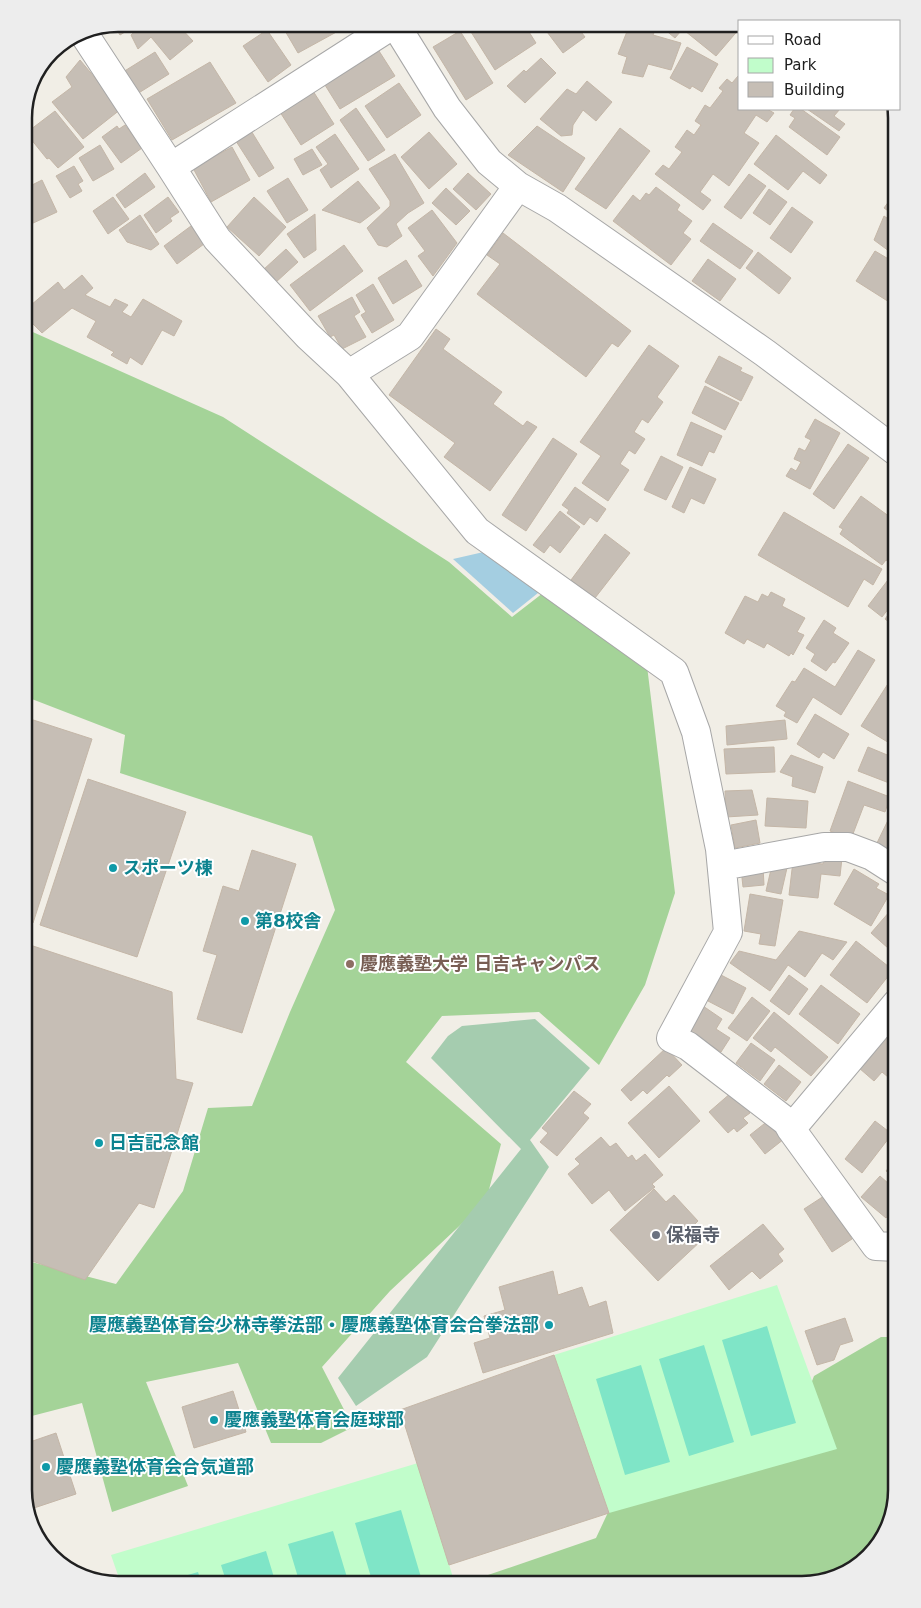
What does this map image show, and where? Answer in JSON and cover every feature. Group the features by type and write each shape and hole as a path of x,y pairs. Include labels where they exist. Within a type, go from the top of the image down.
{"street":[{"path":"171,167 382,32"},
{"path":"400,32 447,108 489,162 518,186 557,208 757,348 888,445"},
{"path":"87,38 217,240 308,336 348,374 477,531 674,672 696,732 720,850 728,932 671,1038 688,1046 787,1122 876,1246 888,1247"},
{"path":"348,374 410,336 518,186"},
{"path":"722,866 824,847 848,847 872,856 888,866"},
{"path":"791,1129 888,1014"}],"green space":[{"path":"33,332 223,417 449,562 512,617 543,593 647,666 675,893 645,985 599,1065 539,1012 442,1016 406,1062 501,1144 486,1201 390,1291 322,1367 353,1427 321,1443 271,1443 238,1363 146,1382 188,1486 112,1512 82,1403 32,1416 32,1262 116,1284 183,1191 208,1108 252,1106 290,1012 335,910 312,836 120,773 125,735 33,699"},
{"path":"535,1019 590,1068 530,1140 549,1167 427,1357 356,1406 338,1378 521,1149 431,1058 448,1036 462,1026"},
{"path":"777,1285 837,1449 609,1513 554,1355"},
{"path":"767,1326 796,1423 751,1436 722,1340"},
{"path":"881,1337 888,1337 888,1501 880,1528 874,1537 859,1554 841,1567 825,1573 803,1576 486,1576 596,1538 619,1489 787,1446 814,1376"},
{"path":"704,1345 734,1442 689,1456 659,1359"},
{"path":"641,1365 670,1462 625,1475 596,1379"},
{"path":"418,1463 452,1575 118,1575 111,1555"},
{"path":"401,1510 420,1575 370,1575 355,1523"},
{"path":"333,1531 346,1575 297,1575 288,1544"},
{"path":"266,1551 273,1575 224,1575 221,1565"},
{"path":"198,1572 199,1575 187,1575"}],"water":[{"path":"488,551 543,589 513,613 453,559"}],"building":[{"path":"134,32 185,32 193,41 170,60 151,37 138,49 131,35"},
{"path":"264,32 269,32 291,65 268,82 243,46"},
{"path":"286,32 336,32 298,53"},
{"path":"457,32 461,32 493,83 466,100 433,47"},
{"path":"471,33 529,33 536,43 495,70"},
{"path":"548,33 582,33 585,37 563,53"},
{"path":"627,33 654,33 653,35 681,43 671,70 648,64 643,77 622,73 627,57 618,54"},
{"path":"669,33 679,33 675,38"},
{"path":"687,33 736,33 716,56"},
{"path":"687,47 718,64 702,92 692,86 690,89 670,78"},
{"path":"379,51 395,76 340,109 325,85"},
{"path":"155,52 169,74 137,94 123,72"},
{"path":"541,58 556,73 525,103 507,86 524,70 526,72"},
{"path":"80,60 121,109 83,139 52,102 72,87 66,77"},
{"path":"210,62 236,103 172,140 147,99"},
{"path":"738,76 738,110 769,110 774,113 767,122 756,115 744,133 759,143 729,186 713,174 700,192 711,200 703,210 655,174 663,165 669,169 682,152 675,147 687,130 694,135 701,125 695,121 705,105 710,108 723,91 719,88 727,79 732,83"},
{"path":"587,81 612,102 596,121 583,110 573,125 572,135 561,136 540,119 567,89 576,94"},
{"path":"399,83 421,115 387,138 365,106"},
{"path":"313,91 334,124 301,145 280,112"},
{"path":"356,108 385,150 368,161 340,120"},
{"path":"793,110 802,110 840,137 827,155 789,127 795,118 790,115"},
{"path":"808,110 839,110 834,116 845,124 839,131"},
{"path":"55,111 84,147 58,168 49,158 47,159 33,142 33,128"},
{"path":"125,125 142,148 121,163 102,137 117,126 119,129"},
{"path":"537,126 585,158 563,192 508,155"},
{"path":"620,128 650,151 606,209 575,189"},
{"path":"250,129 274,168 259,177 234,138"},
{"path":"429,132 457,164 429,189 401,157"},
{"path":"335,134 359,169 331,188 320,170 328,164 316,147"},
{"path":"776,135 827,175 820,184 803,171 788,190 754,164"},
{"path":"100,145 114,169 93,181 79,158"},
{"path":"232,147 250,180 211,202 193,168"},
{"path":"312,149 322,165 303,175 294,159"},
{"path":"395,154 424,203 408,213 396,224 402,236 387,247 378,245 367,228 390,206 390,201 369,169"},
{"path":"74,166 83,181 78,184 82,191 70,198 56,176"},
{"path":"145,173 155,187 125,208 116,195"},
{"path":"468,173 491,194 476,210 453,189"},
{"path":"749,174 766,186 741,219 724,207"},
{"path":"288,178 308,210 287,223 267,191"},
{"path":"42,180 57,212 33,223 33,185"},
{"path":"358,181 380,208 360,223 322,210"},
{"path":"656,187 680,205 677,210 692,221 683,233 691,239 671,265 613,221 633,195 640,201 646,193 649,195"},
{"path":"446,188 470,211 456,225 432,203"},
{"path":"769,189 787,202 770,225 753,213"},
{"path":"113,197 129,219 108,234 93,211"},
{"path":"168,197 179,212 170,218 172,221 156,233 144,215"},
{"path":"254,197 286,227 259,256 227,227"},
{"path":"888,202 888,211 884,208"},
{"path":"792,207 813,222 791,253 770,238"},
{"path":"432,210 457,243 433,276 418,256 425,251 408,228"},
{"path":"315,214 316,250 304,258 287,234"},
{"path":"140,215 159,244 151,250 127,242 119,230"},
{"path":"884,216 888,219 888,250 874,240"},
{"path":"713,223 753,251 740,269 700,241"},
{"path":"191,226 204,244 177,264 164,246"},
{"path":"503,233 631,331 618,347 612,343 586,377 477,294 500,264 487,255"},
{"path":"344,245 363,271 310,311 290,285"},
{"path":"286,249 298,262 275,283 263,270"},
{"path":"875,251 888,259 888,301 856,281"},
{"path":"758,252 791,278 779,294 746,268"},
{"path":"708,259 736,279 720,301 692,281"},
{"path":"406,260 422,286 393,304 378,278"},
{"path":"82,275 93,288 85,295 110,307 115,299 128,305 122,312 131,317 143,299 182,321 174,336 162,330 142,365 130,357 127,364 111,355 114,352 87,337 96,321 72,308 42,333 33,324 33,303 58,282 64,290"},
{"path":"373,284 394,320 372,333 361,315 366,312 356,295"},
{"path":"352,297 360,312 354,316 366,337 342,349 334,335 330,337 318,316"},
{"path":"436,329 450,339 443,349 502,392 493,404 523,426 527,421 537,427 490,491 444,457 455,443 389,395"},
{"path":"649,345 679,366 657,397 663,402 648,423 642,419 634,432 645,439 635,454 629,450 620,464 629,470 608,501 582,483 601,456 580,442"},
{"path":"719,356 742,368 740,371 753,377 741,401 705,382"},
{"path":"705,386 739,403 725,430 692,413"},
{"path":"815,419 840,433 810,489 786,476 791,468 796,471 801,462 794,459 799,448 805,451 811,440 805,437"},
{"path":"691,422 722,436 714,453 709,451 702,466 677,455"},
{"path":"553,438 577,454 526,531 502,515"},
{"path":"848,444 869,458 834,509 813,494"},
{"path":"661,456 683,467 666,500 644,490"},
{"path":"690,467 716,479 704,504 691,498 684,513 672,507"},
{"path":"575,487 606,509 597,522 590,517 584,525 567,513 569,510 562,505"},
{"path":"861,496 888,516 888,561 886,560 882,565 840,534 843,529 839,527"},
{"path":"560,511 580,527 560,553 550,545 544,553 533,545"},
{"path":"784,512 882,569 873,585 864,579 848,607 758,555"},
{"path":"605,534 630,553 595,598 571,580"},
{"path":"888,580 888,609 882,617 868,606"},
{"path":"771,592 785,599 782,606 805,618 797,632 804,635 793,655 791,653 789,656 767,643 764,648 747,639 744,644 725,633 745,596 758,602 762,594 768,597"},
{"path":"824,620 836,628 833,633 849,643 835,663 833,662 826,671 811,661 815,654 806,648"},
{"path":"858,650 875,660 841,715 813,697 797,723 784,716 786,712 776,706 792,681 795,682 804,668 835,687"},
{"path":"888,684 888,742 861,726"},
{"path":"815,714 849,734 834,759 823,752 819,758 797,744"},
{"path":"33,720 92,739 32,923"},
{"path":"785,720 787,739 727,745 726,726"},
{"path":"774,747 775,772 726,774 724,749"},
{"path":"868,747 888,755 888,783 858,771"},
{"path":"791,755 823,767 815,793 792,786 793,777 780,772"},
{"name":"スポーツ棟","path":"88,779 186,812 137,957 40,925"},
{"path":"848,781 888,796 885,812 864,805 851,839 830,831"},
{"path":"752,790 758,815 726,817 725,791"},
{"path":"767,798 808,801 806,828 765,826"},
{"path":"756,820 760,843 735,848 731,825"},
{"path":"888,820 888,851 876,845"},
{"name":"第8校舎","path":"252,850 296,864 242,1033 197,1019 217,955 203,951 223,886 239,891"},
{"path":"824,856 842,858 840,876 821,874 818,898 789,895 793,861 823,864"},
{"path":"772,865 787,868 781,894 766,891"},
{"path":"763,867 764,885 743,887 741,869"},
{"path":"854,869 879,884 876,888 888,894 871,926 834,904"},
{"path":"750,894 783,900 775,946 759,944 761,934 744,931"},
{"path":"888,913 888,948 871,933"},
{"path":"799,931 847,942 833,960 822,953 805,977 788,965 770,991 730,963 739,951 776,960"},
{"path":"856,941 888,966 888,976 867,1003 830,975"},
{"name":"日吉記念館","path":"32,946 172,992 176,1079 193,1083 154,1208 139,1203 85,1280 32,1261"},
{"path":"721,975 746,988 733,1014 708,1001"},
{"path":"789,975 808,989 789,1015 770,1001"},
{"path":"821,985 860,1014 838,1044 799,1014"},
{"path":"752,997 770,1011 747,1041 728,1028"},
{"path":"703,1006 722,1019 716,1029 730,1038 721,1052 687,1029"},
{"path":"774,1012 828,1057 811,1076 775,1047 771,1052 753,1038"},
{"path":"886,1036 888,1038 888,1077 882,1072 874,1081 859,1068"},
{"path":"751,1043 775,1060 760,1081 736,1063"},
{"path":"666,1048 682,1065 669,1077 667,1075 647,1094 643,1090 631,1101 621,1090"},
{"path":"779,1065 801,1082 786,1101 764,1084"},
{"path":"669,1086 700,1121 659,1158 628,1123"},
{"path":"574,1091 591,1104 583,1113 589,1118 557,1156 540,1142 548,1133 542,1128"},
{"path":"732,1092 750,1113 743,1118 748,1123 737,1132 734,1128 728,1133 709,1112"},
{"path":"769,1120 784,1139 765,1154 750,1135"},
{"path":"875,1121 888,1131 888,1139 862,1173 845,1159"},
{"path":"601,1137 610,1147 616,1143 628,1158 632,1155 636,1161 645,1154 663,1175 652,1184 655,1187 625,1211 609,1190 592,1204 568,1174 580,1164 575,1159"},
{"path":"880,1176 888,1183 888,1215 886,1218 861,1197"},
{"name":"保福寺","path":"654,1189 666,1202 674,1195 698,1221 692,1227 703,1239 658,1281 610,1230"},
{"path":"824,1196 852,1239 832,1252 804,1209"},
{"path":"763,1224 784,1249 778,1254 783,1261 760,1279 752,1271 729,1290 710,1266"},
{"name":"慶應義塾体育会少林寺拳法部・慶應義塾体育会合拳法部","path":"553,1271 558,1295 582,1287 589,1307 606,1301 613,1333 483,1373 474,1343 490,1338 484,1316 505,1310 499,1287"},
{"path":"845,1318 853,1341 840,1345 834,1360 817,1365 805,1331"},
{"path":"554,1355 609,1513 449,1565 400,1410"},
{"name":"慶應義塾体育会庭球部","path":"233,1391 246,1432 194,1448 182,1407"},
{"name":"慶應義塾体育会合気道部","path":"56,1433 76,1494 34,1508 32,1490 32,1441"}],"place":[{"name":"スポーツ棟","path":"113,868"},
{"name":"第8校舎","path":"245,921"},
{"name":"慶應義塾大学 日吉キャンパス","path":"350,964"},
{"name":"日吉記念館","path":"99,1143"},
{"name":"保福寺","path":"656,1235"},
{"name":"慶應義塾体育会少林寺拳法部・慶應義塾体育会合拳法部","path":"549,1325"},
{"name":"慶應義塾体育会庭球部","path":"214,1420"},
{"name":"慶應義塾体育会合気道部","path":"46,1467"}]}
